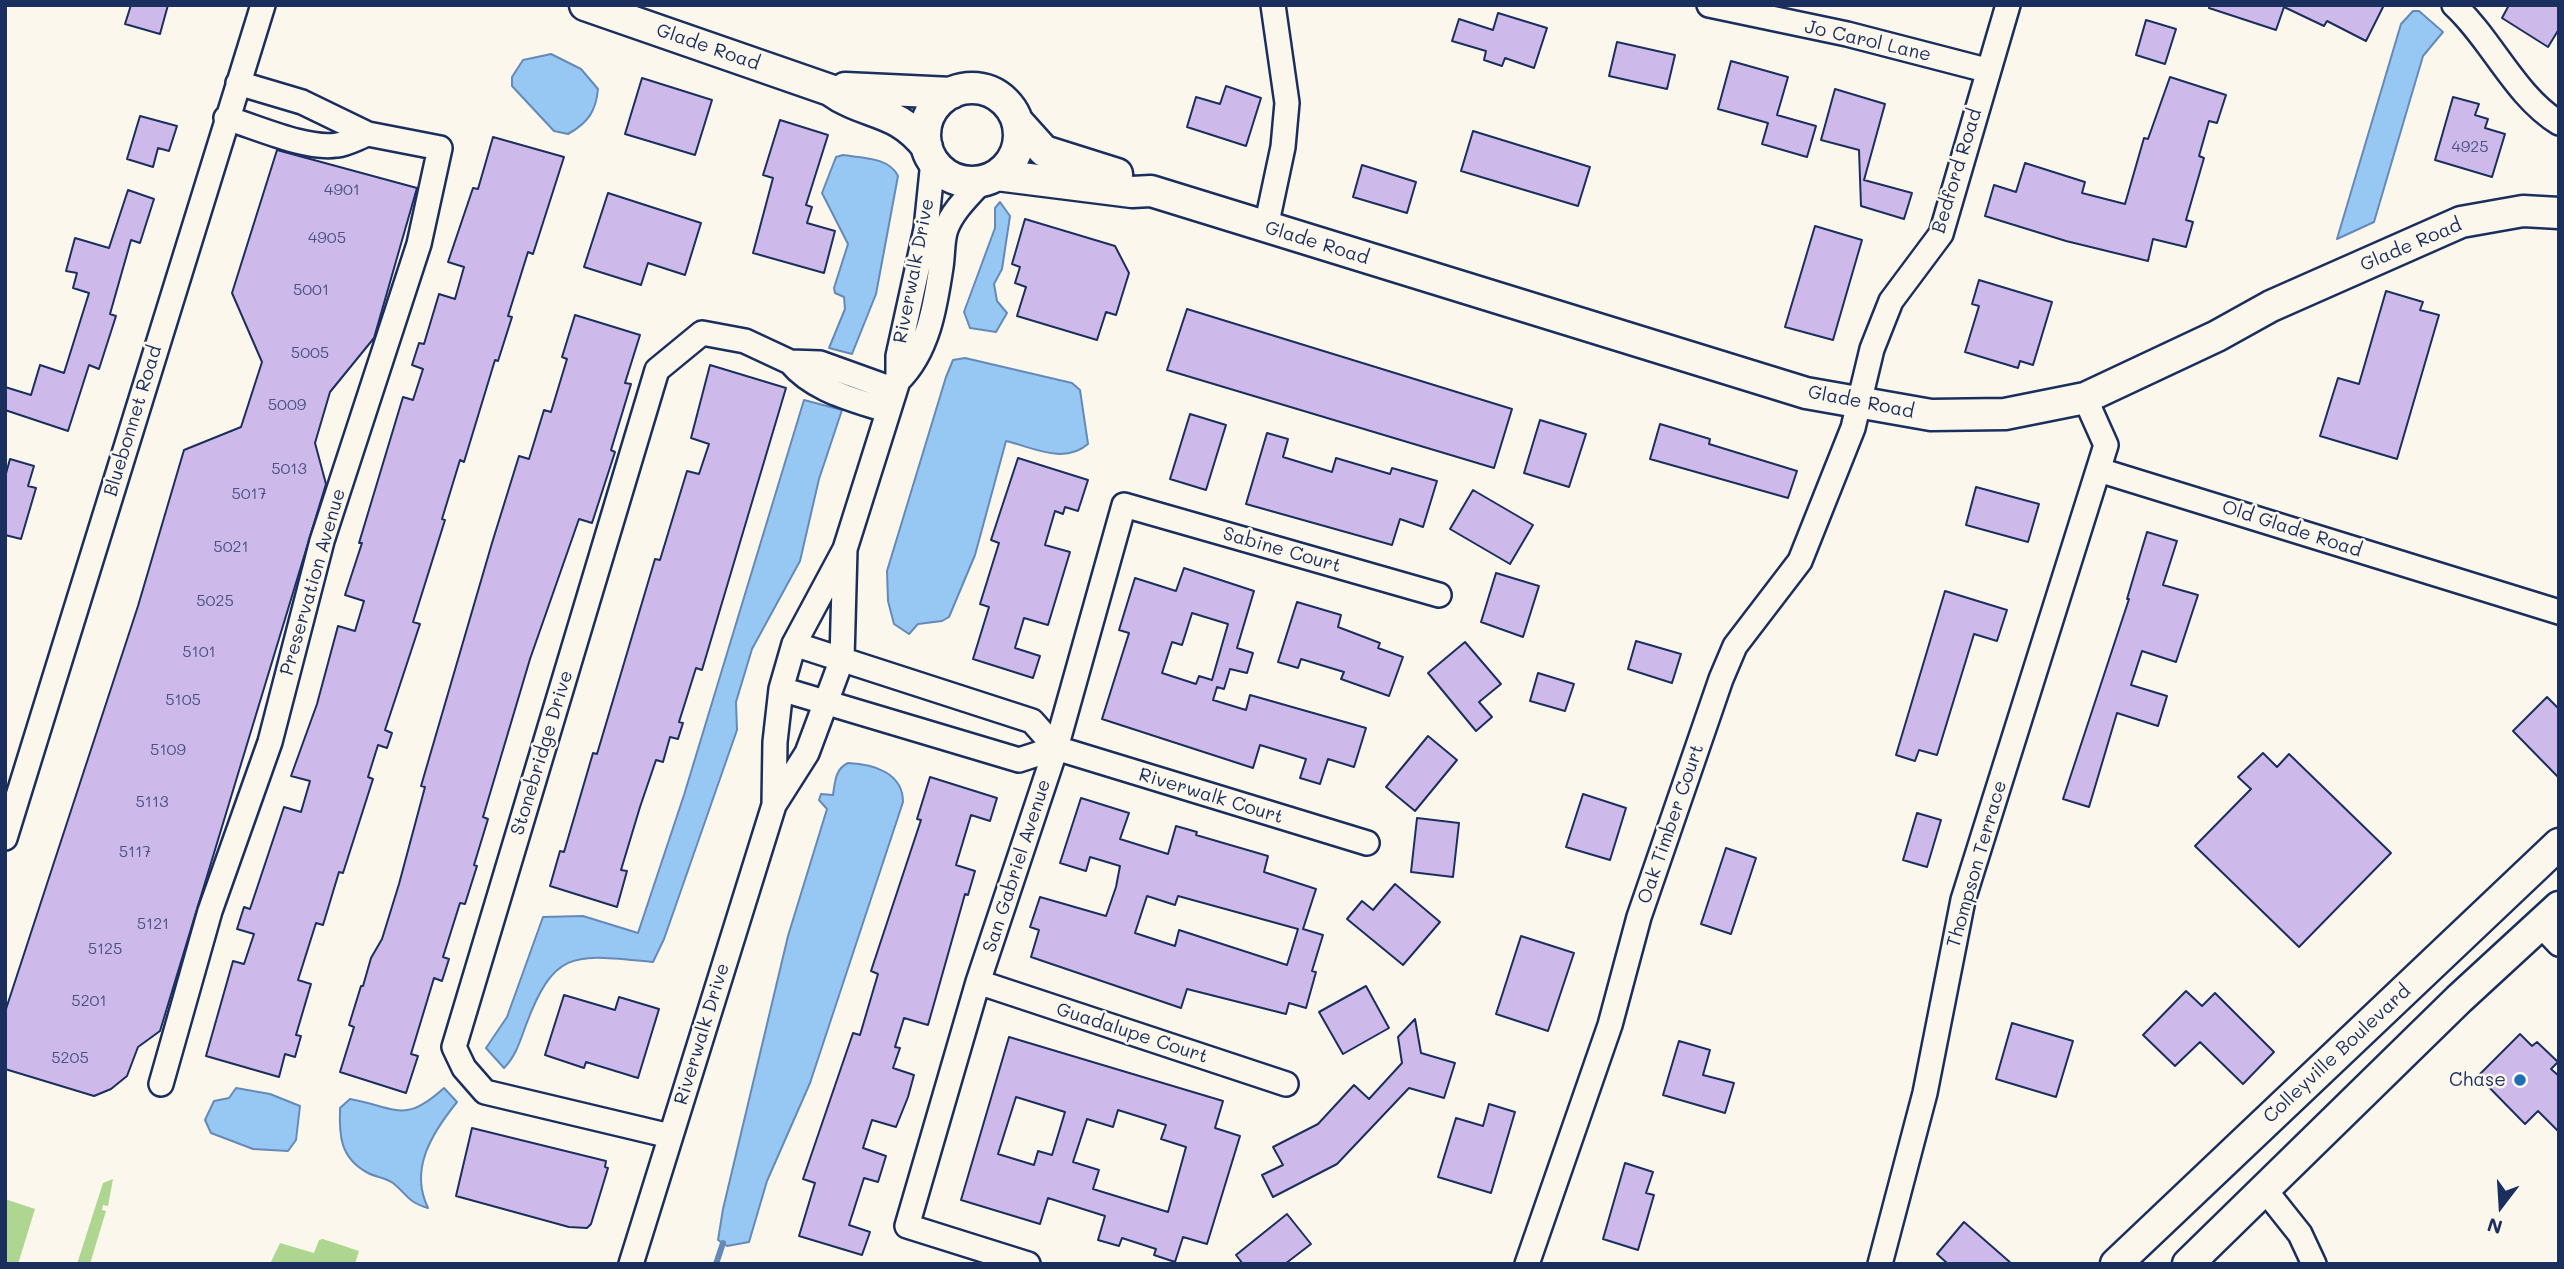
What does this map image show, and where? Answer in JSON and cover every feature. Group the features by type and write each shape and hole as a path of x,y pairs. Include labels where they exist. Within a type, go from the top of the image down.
{"main road":[{"name":"Glade Road","path":"585,5 830,90 848,103 886,113 914,130 948,176 962,182 989,178 1132,192 1151,191 1806,393 1859,405 1931,415 2005,414 2085,398 2217,336 2271,306 2461,222 2523,211 2559,213"},
{"name":"Glade Road","path":"830,90 851,87 952,93 974,88 990,91 1004,100 1017,121 1044,151 1136,179 1151,191"},
{"path":"930,154 926,125 932,110 952,93"},
{"path":"989,178 1013,159 1018,146 1017,121"},
{"name":"Colleyville Boulevard","path":"2116,1264 2559,844"},
{"path":"2188,1264 2552,925"}],"street":[{"name":"Bluebonnet Road","path":"7,827 262,5"},
{"path":"1266,227 1283,147 1287,103 1273,5"},
{"name":"Jo Carol Lane","path":"1709,5 1847,34 1986,70"},
{"name":"Bedford Road","path":"1859,405 1872,349 1891,301 1941,234 1986,70 2008,5"},
{"path":"2454,5 2470,19 2542,113 2559,123"},
{"name":"Preservation Avenue","path":"161,1084 210,911 270,742 321,541 419,244 440,148 368,134 302,102 238,83"},
{"name":"Preservation Avenue","path":"226,118 296,140 320,144 337,145 368,134"},
{"name":"Riverwalk Drive","path":"774,805 775,742 780,689 794,644 845,549 894,394 898,356 926,229 930,154"},
{"name":"Riverwalk Drive","path":"894,394 916,364 928,329 937,294 946,230 952,216 989,178"},
{"name":"Stonebridge Drive","path":"670,1136 485,1092 464,1068 454,1047 657,370 702,333 745,341 790,362 820,363 894,394"},
{"path":"2085,398 2106,444 2099,470"},
{"name":"Oak Timber Court","path":"1527,1264 1610,1025 1639,917 1721,679 1735,646 1800,561 1847,446 1859,405"},
{"name":"Old Glade Road","path":"2099,470 2559,612"},
{"name":"Thompson Terrace","path":"1880,1264 1924,1093 1963,901 2099,470"},
{"name":"Sabine Court","path":"1124,505 1439,595"},
{"name":"San Gabriel Avenue","path":"1028,1264 907,1226 978,982 1056,748 1124,505"},
{"name":"Riverwalk Drive","path":"631,1264 774,805 807,753 842,659 845,549"},
{"path":"780,689 1019,760 1056,748 1032,721 794,644"},
{"name":"Riverwalk Court","path":"1056,748 1367,843"},
{"name":"Guadalupe Court","path":"978,982 1286,1084"},
{"path":"2265,1190 2300,1234 2314,1264"}],"green space":[{"path":"113,1179 108,1206 103,1205 102,1210 106,1211 90,1264 77,1264 103,1183"},
{"path":"5,1199 35,1209 18,1264 5,1264"},
{"path":"319,1240 359,1251 355,1264 270,1264 280,1243 314,1253"}],"water":[{"path":"2413,11 2419,11 2443,32 2423,56 2374,222 2337,239 2401,24"},
{"path":"551,54 581,69 598,89 590,116 568,134 554,131 512,86 512,77 523,60"},
{"path":"843,155 882,162 898,176 876,294 852,354 829,348 845,309 844,297 835,293 834,288 848,244 822,193 836,157"},
{"path":"1000,202 1010,216 1002,269 994,284 997,301 1007,313 996,332 970,328 964,312 995,228 995,208"},
{"path":"965,358 1072,383 1080,390 1088,444 1079,450 1058,454 1006,441 975,555 949,617 942,621 918,624 909,634 894,624 888,601 887,571 946,377 953,360"},
{"path":"804,400 842,410 819,479 800,561 752,649 736,702 737,730 664,939 653,962 587,958 559,969 547,981 517,1048 504,1068 486,1048 507,1017 543,917 583,916 638,933 684,795"},
{"path":"848,763 868,765 885,772 898,784 903,802 810,1083 767,1181 749,1242 727,1246 718,1240 723,1209 788,936 827,809 819,800 821,794 833,795 838,772"},
{"path":"236,1088 270,1094 300,1106 296,1140 288,1151 253,1149 211,1133 205,1120 214,1101 229,1098"},
{"path":"444,1088 457,1102 439,1126 422,1165 423,1194 428,1208 412,1201 393,1183 368,1173 352,1160 341,1137 340,1108 350,1099 390,1109 409,1110"}],"building":[{"path":"131,5 168,5 160,34 125,24"},
{"path":"2210,5 2384,5 2366,41 2327,21 2324,26 2284,7 2276,30 2209,8"},
{"path":"2509,5 2559,5 2559,29 2548,47 2502,18"},
{"path":"1498,13 1547,28 1534,68 1505,58 1502,66 1484,60 1486,51 1452,41 1459,19 1493,30"},
{"path":"2146,20 2176,29 2165,64 2136,55"},
{"path":"1617,42 1675,55 1667,89 1609,76"},
{"path":"1731,61 1788,77 1777,115 1816,126 1807,157 1762,144 1768,123 1718,109"},
{"path":"2170,77 2226,95 2217,123 2209,121 2199,156 2204,158 2186,220 2193,222 2186,247 2153,239 2148,261 2066,241 1985,216 1994,185 2016,192 2025,163 2085,182 2082,193 2125,204 2144,138 2148,139"},
{"path":"642,78 712,100 695,155 625,134"},
{"path":"1226,86 1261,98 1246,146 1187,127 1196,97 1220,104"},
{"path":"1835,89 1885,104 1864,180 1912,193 1904,219 1861,206 1859,150 1821,140"},
{"path":"2453,97 2479,104 2475,115 2488,119 2485,128 2505,134 2492,177 2435,160"},
{"path":"140,116 177,126 169,151 158,148 153,167 127,159"},
{"path":"780,120 828,135 806,205 812,207 807,223 835,231 824,273 753,253 773,178 763,175"},
{"path":"1473,131 1590,167 1578,206 1461,171"},
{"path":"493,137 564,157 533,254 528,252 508,316 512,317 498,361 495,360 464,462 460,460 442,519 445,520 413,622 420,624 385,730 392,733 387,748 378,745 368,777 373,779 343,873 339,872 323,925 316,923 298,980 311,984 296,1035 301,1036 295,1057 285,1054 279,1077 206,1056 233,961 244,964 254,934 237,929 244,907 250,909 284,807 301,812 310,781 291,776 317,704 338,626 355,631 364,601 345,595 362,543 359,543 403,397 413,400 423,369 412,365 419,343 424,344 439,294 455,299 464,267 448,262 473,188 478,189"},
{"path":"277,150 417,188 374,338 330,392 315,443 326,484 160,1031 138,1047 127,1076 111,1089 94,1096 5,1069 5,1012 138,606 184,450 241,427 262,362 232,293"},
{"path":"1362,165 1416,182 1407,213 1353,197"},
{"path":"128,190 154,199 140,243 131,240 110,314 116,316 99,369 89,365 68,431 5,410 5,387 31,395 40,365 64,373 89,293 73,288 77,273 66,271 75,238 109,248"},
{"path":"608,193 701,223 685,275 648,263 641,285 584,267"},
{"path":"1025,219 1115,246 1129,273 1116,315 1106,312 1097,340 1017,316 1026,287 1015,283 1020,267 1012,264"},
{"path":"1815,226 1862,240 1833,340 1785,327"},
{"path":"1979,280 2052,302 2033,365 2020,361 2018,368 1965,352 1979,306 1972,304"},
{"path":"2386,291 2423,302 2420,310 2439,315 2397,459 2320,436 2338,378 2359,384"},
{"path":"1187,309 1512,409 1494,468 1167,370"},
{"path":"575,315 640,335 625,383 631,384 611,450 615,452 592,523 579,519 530,659 483,817 488,819 474,865 477,866 465,904 460,903 443,957 449,959 442,981 434,978 411,1054 418,1056 406,1093 340,1072 354,1027 349,1025 371,958 382,939 399,884 425,787 421,786 519,456 529,459 544,410 551,412 567,359 562,357"},
{"path":"710,365 786,388 702,670 696,668 679,722 683,723 678,739 670,737 663,762 656,760 640,807 621,870 627,871 617,907 550,886 560,851 564,852 593,753 597,754 655,559 660,560 687,471 699,474 709,444 691,438"},
{"path":"1190,414 1226,425 1206,490 1170,479"},
{"path":"1540,420 1586,434 1569,487 1524,473"},
{"path":"1660,424 1710,439 1709,444 1797,471 1788,498 1650,459"},
{"path":"1267,433 1288,439 1283,457 1332,472 1336,458 1390,474 1392,468 1437,481 1423,527 1400,519 1392,545 1246,504"},
{"path":"1018,458 1088,480 1078,511 1065,507 1063,514 1055,511 1045,545 1070,552 1048,625 1024,618 1015,648 1040,656 1033,678 973,659 989,607 980,604 999,543 991,540"},
{"path":"10,459 34,466 28,486 36,488 21,539 5,535 5,477"},
{"path":"1976,487 2039,504 2028,542 1966,525"},
{"path":"1473,490 1533,525 1510,564 1450,529"},
{"path":"2147,532 2177,541 2163,585 2198,595 2176,662 2142,651 2131,685 2167,696 2158,726 2117,713 2089,807 2063,799 2129,599"},
{"path":"1184,568 1254,591 1237,648 1253,653 1247,673 1230,669 1224,689 1217,687 1213,700 1246,710 1250,695 1366,728 1354,767 1328,759 1320,784 1300,778 1306,759 1260,745 1253,768 1102,719 1129,633 1119,630 1135,578 1176,591","holes":["1192,613 1228,624 1212,680 1199,676 1196,684 1162,673 1172,642 1182,645"]},
{"path":"1496,573 1539,586 1523,637 1481,622"},
{"path":"1945,591 2007,610 1997,641 1974,634 1937,755 1919,750 1915,761 1896,755"},
{"path":"1297,602 1341,615 1338,627 1380,643 1378,648 1403,657 1389,696 1341,679 1344,672 1301,659 1298,668 1278,662"},
{"path":"1636,641 1681,654 1672,683 1628,669"},
{"path":"1465,642 1501,684 1479,702 1492,717 1476,731 1428,673"},
{"path":"1538,673 1574,684 1565,711 1530,701"},
{"path":"2547,697 2559,709 2559,778 2513,731"},
{"path":"1428,736 1457,760 1415,811 1386,787"},
{"path":"2263,753 2277,767 2289,754 2391,853 2299,947 2195,846 2251,789 2238,777"},
{"path":"930,777 997,798 990,821 971,815 956,865 975,871 968,895 965,894 928,1025 904,1018 895,1047 900,1048 893,1068 914,1075 908,1097 896,1127 872,1120 863,1148 886,1156 878,1182 864,1178 849,1225 870,1232 862,1255 799,1236 815,1183 803,1179 853,1033 860,1035 878,974 871,971 921,820 917,819"},
{"path":"1583,794 1626,808 1610,860 1566,847"},
{"path":"1081,798 1129,813 1120,839 1168,854 1176,826 1197,832 1196,835 1268,856 1264,872 1316,889 1303,929 1323,935 1312,971 1316,972 1306,1008 1289,1003 1286,1014 1187,989 1181,1008 1031,957 1039,930 1030,927 1040,897 1106,916 1116,887 1120,866 1090,857 1086,871 1060,863","holes":["1147,896 1175,905 1178,896 1298,929 1287,965 1179,930 1175,946 1135,933"]},
{"path":"1917,813 1941,820 1927,867 1903,860"},
{"path":"1417,818 1459,823 1453,877 1411,872"},
{"path":"1726,848 1756,858 1731,934 1701,924"},
{"path":"1395,884 1440,922 1403,965 1347,919 1362,901 1373,910"},
{"path":"1521,936 1574,953 1548,1031 1496,1014"},
{"path":"1366,986 1389,1028 1343,1054 1319,1012"},
{"path":"2186,991 2202,1006 2215,993 2274,1052 2243,1084 2200,1042 2175,1066 2143,1035"},
{"path":"564,995 615,1010 619,997 659,1009 638,1078 586,1062 584,1068 545,1055"},
{"path":"1415,1019 1421,1053 1455,1063 1444,1098 1409,1088 1337,1164 1273,1197 1262,1175 1283,1165 1273,1147 1318,1124 1354,1085 1369,1099 1402,1063 1398,1037"},
{"path":"2012,1023 2073,1041 2056,1097 1996,1079"},
{"name":"Chase","path":"2520,1034 2532,1046 2537,1042 2558,1062 2551,1069 2559,1076 2559,1132 2538,1111 2525,1124 2478,1076"},
{"path":"1009,1037 1223,1101 1215,1128 1240,1136 1207,1244 1183,1237 1175,1262 1154,1255 1156,1249 1122,1238 1119,1246 1098,1240 1105,1216 1048,1198 1040,1224 961,1200","holes":["1016,1097 1065,1112 1052,1155 1038,1151 1034,1165 998,1154","1118,1110 1166,1125 1161,1139 1186,1147 1168,1212 1093,1189 1099,1170 1073,1162 1087,1119 1113,1127"]},
{"path":"1679,1041 1710,1050 1703,1075 1734,1083 1725,1113 1663,1095"},
{"path":"1489,1104 1515,1112 1491,1193 1438,1177 1456,1118 1483,1126"},
{"path":"472,1128 606,1161 605,1167 608,1168 591,1224 587,1228 569,1227 456,1196"},
{"path":"1625,1163 1653,1172 1646,1193 1654,1195 1638,1250 1603,1239"},
{"path":"1287,1214 1311,1244 1285,1264 1243,1264 1236,1255"},
{"path":"1964,1222 2012,1264 1948,1264 1937,1254"}],"waterway":[{"path":"716,1264 723,1243"}],"place":[{"name":"Chase","path":"2520,1080"}]}
